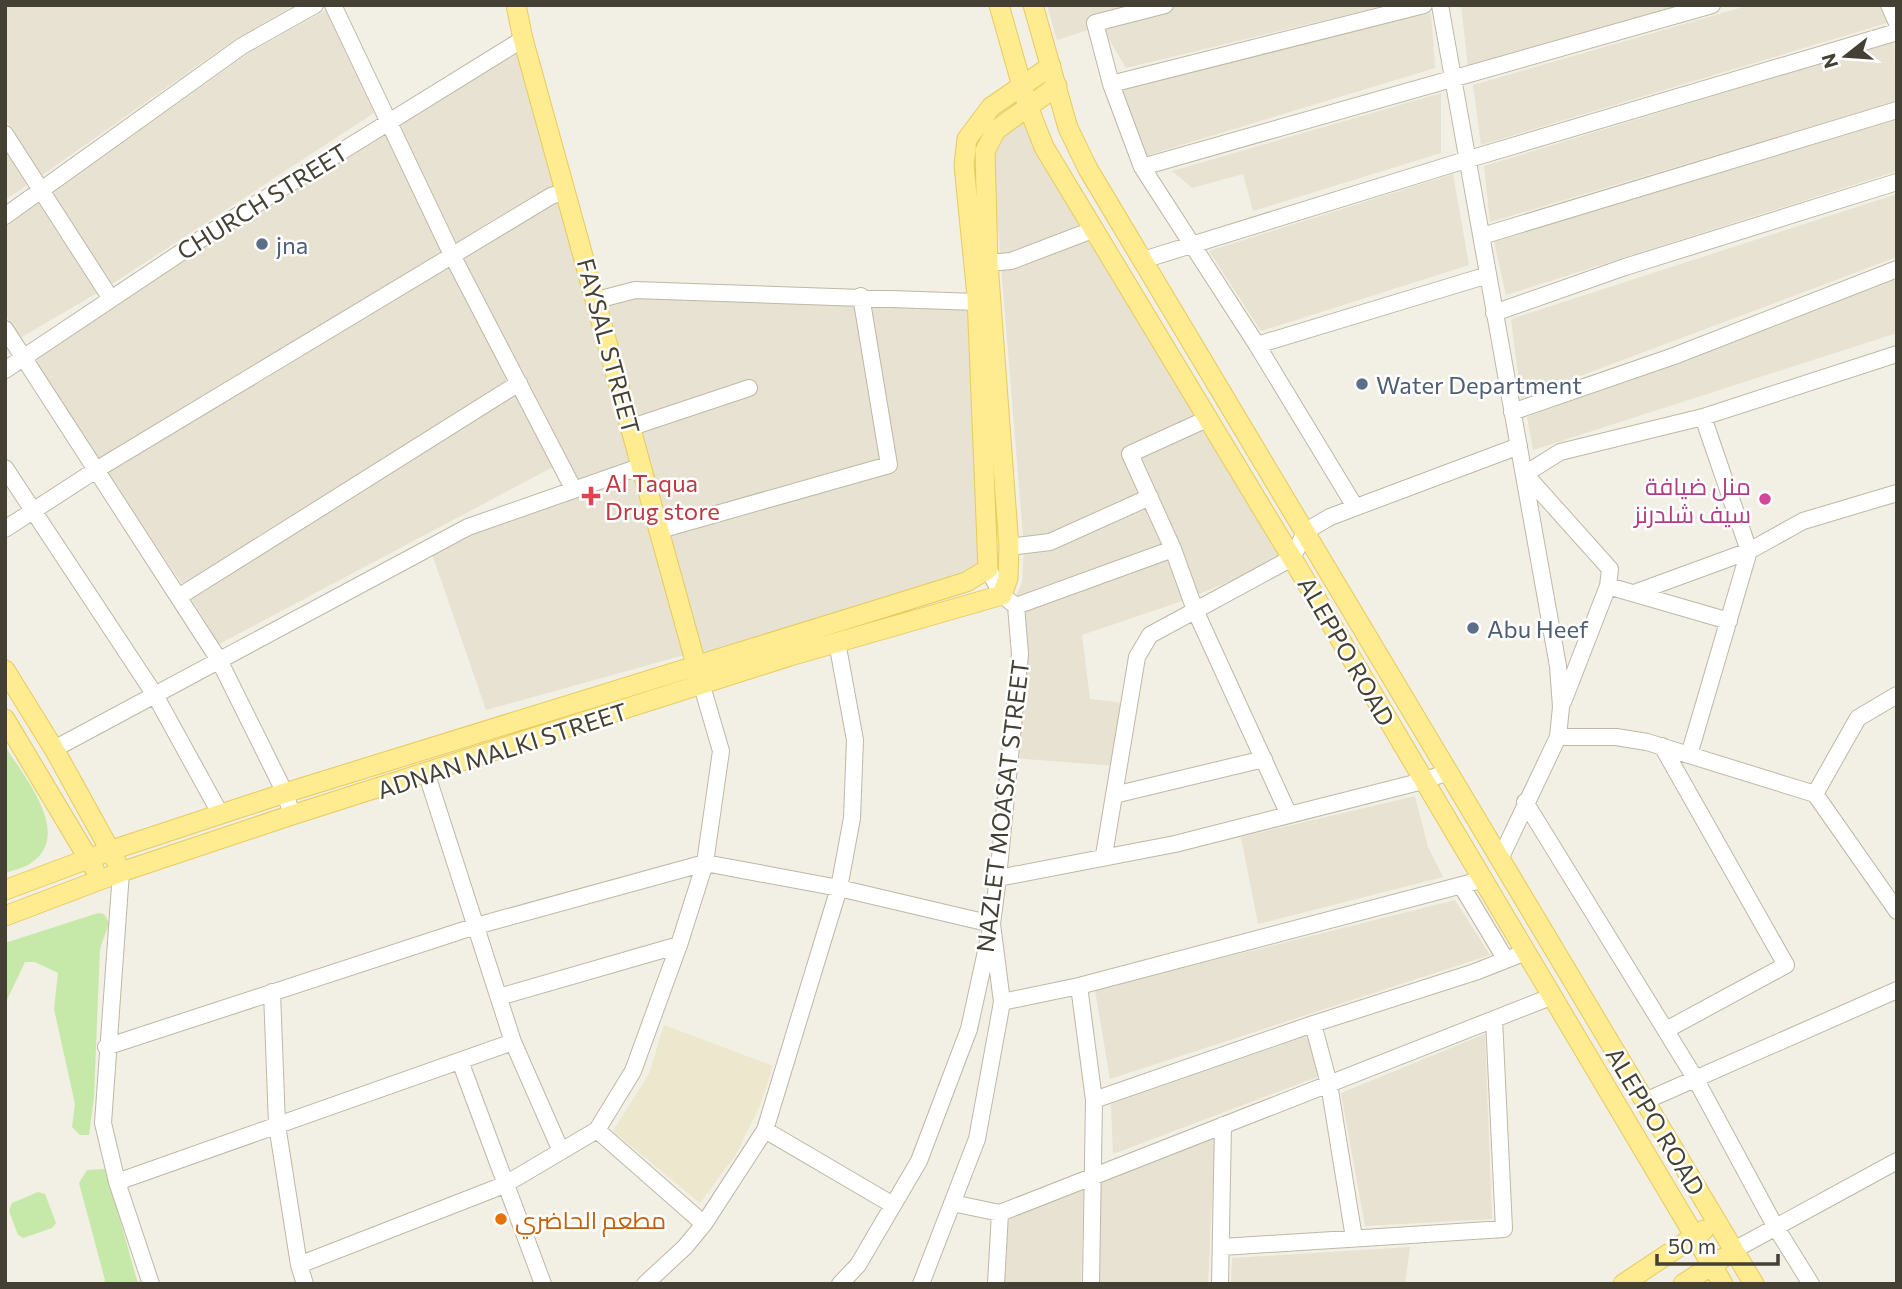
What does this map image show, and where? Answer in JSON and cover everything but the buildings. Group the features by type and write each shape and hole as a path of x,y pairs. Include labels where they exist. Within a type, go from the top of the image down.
{"main road":[{"name":"FAYSAL STREET","path":"516,5 523,39 700,677"},
{"name":"ALEPPO ROAD","path":"999,5 1027,104 1044,147 1209,418 1723,1284"},
{"name":"ALEPPO ROAD","path":"1033,5 1068,128 1088,169 1754,1284"},
{"name":"NAZLET MOASAT STREET","path":"988,569 977,302 964,165 967,139 990,107 1051,66"},
{"name":"NAZLET MOASAT STREET","path":"1009,601 1009,547 988,263 985,151 996,130 1027,104 1057,86"},
{"name":"ADNAN MALKI STREET","path":"5,916 121,872 292,815 427,775 966,582 988,569"},
{"name":"ADNAN MALKI STREET","path":"5,890 112,850 285,793 700,677 1009,601"},
{"path":"5,670 54,749 112,850 121,872"},
{"path":"5,719 100,881"},
{"path":"1623,1284 1716,1221"},
{"path":"1683,1284 1734,1250"}],"street":[{"path":"5,216 242,46 315,5"},
{"path":"333,5 453,257 574,489"},
{"path":"1165,5 1095,23 1111,85 1142,167 1257,345 1354,505"},
{"path":"1111,85 1424,5"},
{"path":"1440,5 1451,79 1469,159 1494,313 1525,474 1558,666 1561,707 1558,737 1500,859"},
{"path":"1142,167 1712,5"},
{"path":"1889,5 1897,23"},
{"path":"1143,260 1469,159 1897,32"},
{"name":"CHURCH STREET","path":"5,370 216,229 523,39"},
{"path":"1482,236 1897,110"},
{"path":"5,134 111,299"},
{"path":"1494,313 1625,267 1897,182"},
{"path":"5,529 96,470 551,196 566,191"},
{"path":"988,263 1010,261 1095,229"},
{"path":"1512,412 1674,355 1897,269"},
{"path":"1257,345 1488,275"},
{"path":"597,300 635,290 977,302"},
{"path":"660,530 889,465 861,296"},
{"path":"5,329 219,660 285,793 292,815"},
{"path":"1525,474 1560,452 1703,417 1897,354"},
{"path":"180,596 519,383"},
{"path":"632,427 749,388"},
{"path":"1689,755 1749,551 1703,417"},
{"path":"1209,418 1130,454 1173,549 1195,610 1289,815"},
{"path":"1104,855 1137,657 1150,635 1292,558 1306,531 1354,505 1519,446"},
{"path":"54,749 468,527 642,466"},
{"path":"5,468 155,695 221,815"},
{"path":"1525,474 1610,569 1608,586 1561,707"},
{"path":"1637,592 1749,551 1803,521 1897,493"},
{"path":"1009,547 1050,542 1150,497"},
{"path":"1009,601 1173,549"},
{"name":"NAZLET MOASAT STREET","path":"840,1284 858,1265 919,1161 969,1029 992,924 1020,654 1009,601 988,569"},
{"path":"1608,586 1637,592 1729,621"},
{"path":"645,1284 685,1247 704,1224 765,1130 839,888 852,818 855,740 837,642"},
{"path":"299,1265 504,1185 597,1130 633,1071 679,945 705,863 721,751 700,677"},
{"path":"1815,794 1858,718 1897,695"},
{"path":"1558,737 1616,737 1661,746 1815,794 1897,911"},
{"path":"1661,746 1786,965 1666,1030"},
{"path":"1114,795 1264,759"},
{"path":"998,878 1104,855 1175,844 1423,781 1448,772"},
{"path":"427,775 513,1042 561,1151"},
{"path":"1525,802 1695,1078 1775,1226 1811,1284"},
{"path":"106,1048 476,926 705,863 839,888 992,924 1002,1002 977,1139 921,1284"},
{"path":"121,872 106,1048 103,1123 117,1182 151,1284"},
{"path":"1002,1002 1080,986 1481,880"},
{"path":"100,881 118,909"},
{"path":"1461,885 1506,960"},
{"path":"499,997 679,945"},
{"path":"1094,1101 1526,952"},
{"path":"1080,986 1094,1101 1091,1284"},
{"path":"1645,1101 1897,990"},
{"path":"272,992 277,1125 299,1265 305,1284"},
{"path":"952,1203 1000,1213 1553,996"},
{"path":"1222,1247 1504,1229 1494,1019"},
{"path":"1313,1024 1329,1084 1354,1238"},
{"path":"117,1182 513,1042"},
{"path":"460,1061 543,1284"},
{"path":"1220,1284 1223,1125"},
{"path":"597,1130 704,1224"},
{"path":"765,1130 893,1205"},
{"path":"1734,1250 1897,1161"},
{"path":"996,1284 1000,1213"}],"shaded area":[{"path":"295,5 234,40 41,176 5,118 5,7"},
{"path":"1047,5 1387,5 1126,68 1101,26 1057,40"},
{"path":"1461,5 1682,5 1468,67"},
{"path":"1750,5 1879,5 1887,23 1481,145 1473,85"},
{"path":"326,10 374,113 112,284 51,193 249,53"},
{"path":"1431,13 1435,68 1138,158 1121,82"},
{"path":"1894,41 1897,101 1490,222 1484,166"},
{"path":"521,44 563,189 453,251 393,123"},
{"path":"1441,93 1441,153 1253,211 1243,174 1192,188 1172,171"},
{"path":"1030,118 1288,556 1188,599 1082,635 1090,699 1124,703 1117,766 1014,758 1015,598 1022,583 1024,548 993,168 994,151 1007,133"},
{"path":"1897,119 1897,171 1506,295 1494,242"},
{"path":"386,131 442,251 100,460 35,359 113,298"},
{"path":"5,149 27,185 5,200"},
{"path":"1453,174 1469,265 1261,331 1209,251"},
{"path":"1897,194 1897,257 1521,398 1511,319"},
{"path":"565,195 637,462 575,484 456,258"},
{"path":"39,201 97,293 20,338 5,314 5,226"},
{"path":"450,266 507,380 183,585 107,474"},
{"path":"1897,279 1897,333 1533,450 1527,417"},
{"path":"636,295 973,306 984,555 976,574 703,661 602,302"},
{"path":"517,392 553,467 219,644 191,598"},
{"path":"638,474 688,654 486,710 431,551 470,532"},
{"path":"1415,796 1428,847 1443,877 1258,924 1241,837"},
{"path":"1455,900 1490,955 1110,1079 1095,990"},
{"path":"664,1025 773,1066 760,1105 735,1156 700,1203 613,1131 649,1074"},
{"path":"1315,1033 1317,1077 1113,1154 1111,1104"},
{"path":"1485,1034 1492,1219 1365,1226 1341,1093"},
{"path":"1215,1137 1208,1284 1099,1284 1100,1173"},
{"path":"1084,1190 1081,1284 1001,1284 1000,1220"},
{"path":"1410,1247 1405,1284 1231,1284 1232,1258"}],"green space":[{"path":"5,746 41,805 48,837 43,851 31,863 5,873"},
{"path":"98,913 104,914 109,923 100,949 94,1097 89,1135 80,1135 72,1127 75,1104 54,1009 58,973 35,962 25,962 5,1004 5,943"},
{"path":"106,1169 138,1284 103,1284 105,1280 79,1183 87,1170"},
{"path":"38,1192 45,1194 56,1223 52,1228 23,1238 18,1235 9,1211 12,1203"}],"place":[{"name":"jna","path":"262,244"},
{"name":"Water Department","path":"1362,384"},
{"name":"Al Taqua Drug store","path":"591,496"},
{"name":"منل ضيافة سيف شلدرنز","path":"1765,499"},
{"name":"Abu Heef","path":"1473,628"},
{"name":"مطعم الحاضري","path":"501,1219"}]}
